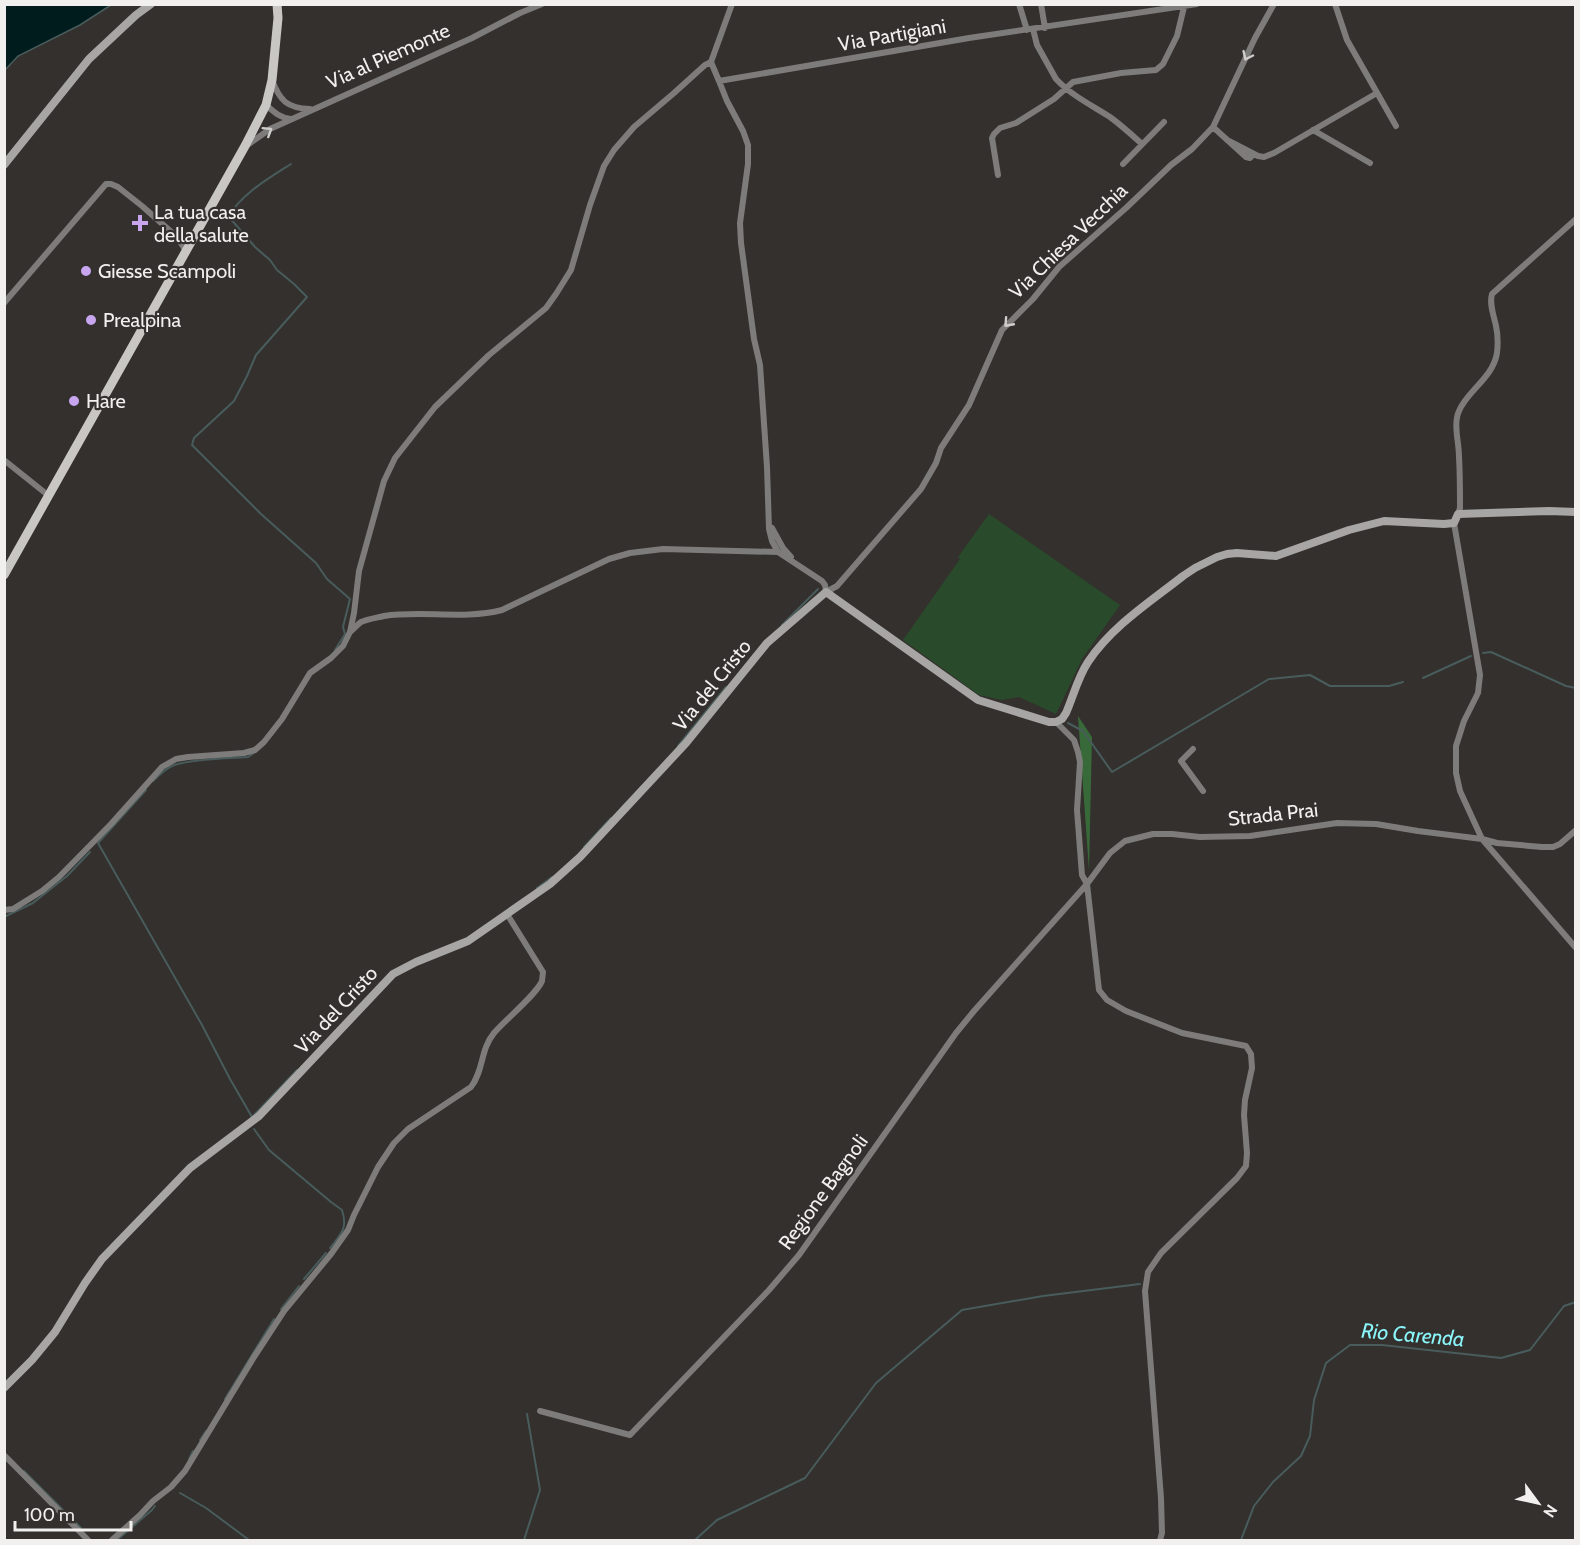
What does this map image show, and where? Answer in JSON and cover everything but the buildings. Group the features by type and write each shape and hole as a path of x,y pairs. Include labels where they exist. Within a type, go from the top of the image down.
{"main road":[{"name":"Via al Piemonte","path":"4,575 246,146 266,105 272,80 278,6"}],"street":[{"path":"4,165 89,59 151,4"},
{"name":"Via al Piemonte","path":"246,146 270,129 542,4"},
{"path":"732,4 711,62 727,101 744,131 748,145 748,164 740,223 741,243 754,339 760,365 772,541 778,552 822,581 826,592 978,700 1043,720 1056,722 1062,719 1086,664 1114,630 1183,576 1217,556 1237,553 1276,556 1349,530 1384,522 1444,524 1456,518 1537,511 1575,512"},
{"path":"1019,4 1037,45 1056,79 1075,96 1112,118 1142,144"},
{"path":"1041,4 1045,28"},
{"name":"Via Partigiani","path":"719,81 942,43 1197,4"},
{"name":"Via Chiesa Vecchia","path":"826,592 837,586 921,489 936,463 941,448 969,405 1002,330 1033,299 1059,267 1171,165 1192,149 1213,127 1255,38 1274,4"},
{"path":"1335,4 1347,40 1396,126"},
{"path":"998,176 992,138 996,130 1016,123 1054,99 1073,82 1160,68 1177,36 1184,7"},
{"path":"4,910 13,909 59,877 162,767 176,759 244,753 255,750 264,742 282,719 310,673 343,646 350,632 359,571 384,481 395,458 435,406 551,301 571,270 590,204 604,166 614,150 634,127 711,62"},
{"name":"Via al Piemonte","path":"272,80 278,95 291,106 314,109"},
{"path":"1213,127 1227,140 1264,157 1377,93"},
{"path":"266,105 276,115 292,119"},
{"path":"1123,164 1164,122"},
{"path":"1313,130 1370,163"},
{"path":"4,303 106,184 118,187 142,206 177,237 186,251"},
{"path":"1575,219 1492,294 1490,299 1497,328 1497,356 1483,380 1461,406 1457,420 1460,508 1456,518 1480,675 1478,693 1464,721 1456,746 1456,773 1460,791 1482,839 1575,948"},
{"path":"4,460 49,496"},
{"path":"769,519 775,536 787,554 802,567"},
{"path":"350,632 360,623 393,615 417,613 470,615 502,610 609,559 646,550 778,552"},
{"name":"Via del Cristo","path":"4,1389 55,1332 102,1260 190,1168 259,1116 393,974 416,962 468,942 550,884 580,857 686,743 767,643 826,592"},
{"path":"1056,722 1074,740 1080,762 1077,810 1083,875 1087,884 1099,990 1107,1000 1126,1011 1182,1033 1246,1046 1251,1054 1252,1068 1244,1115 1246,1166 1237,1178 1161,1253 1148,1272 1145,1292 1161,1498 1162,1533 1160,1540"},
{"path":"1193,749 1181,761 1203,791"},
{"name":"Strada Prai","path":"1087,884 1110,853 1125,841 1153,834 1200,837 1250,836 1349,823 1376,824 1497,843 1553,847 1560,844 1575,830"},
{"name":"Regione Bagnoli","path":"540,1411 630,1436 793,1263 956,1033 1087,884"},
{"path":"112,1540 186,1471 284,1311 348,1230 394,1143 415,1124 471,1088 480,1072 484,1051 489,1040 533,993 542,980 543,972 507,914"},
{"path":"4,1455 88,1540"}],"green space":[{"path":"989,514 1120,605 1082,659 1056,714 1019,697 1002,700 979,695 903,640"},
{"path":"1078,716 1092,737 1089,870"}],"water":[{"path":"5,4 111,5 80,25 18,56 5,70"}],"waterway":[{"path":"291,164 248,194 233,209 229,217 277,270 307,297 256,355 234,401 194,438 192,445 261,514 316,563 327,579 350,599 343,627 345,634 335,650"},
{"path":"782,625 818,589"},
{"path":"1483,653 1491,652 1566,686 1576,688"},
{"path":"1423,678 1471,656"},
{"path":"1068,723 1083,731 1112,772 1269,679 1310,675 1330,686 1389,686 1403,682"},
{"path":"678,746 726,687"},
{"path":"153,781 167,769 179,764 209,759 248,757 254,753"},
{"path":"146,790 98,843 202,1025 251,1118"},
{"path":"584,847 611,818"},
{"path":"4,917 33,903 67,876 90,852"},
{"path":"537,888 552,877"},
{"path":"253,1116 297,1070"},
{"path":"254,1129 269,1150 342,1210 344,1227 330,1248"},
{"path":"304,1279 326,1253"},
{"path":"695,1540 717,1520 805,1478 876,1383 962,1310 1043,1296 1140,1284"},
{"path":"281,1309 299,1286"},
{"name":"Rio Carenda","path":"1241,1540 1254,1506 1273,1482 1301,1456 1310,1436 1314,1400 1326,1363 1350,1345 1382,1345 1501,1358 1530,1350 1564,1306 1576,1302"},
{"path":"225,1399 274,1319"},
{"path":"524,1540 540,1490 527,1414"},
{"path":"200,1440 206,1431"},
{"path":"189,1459 193,1451"},
{"path":"24,1471 81,1528"},
{"path":"180,1493 206,1508 249,1540"},
{"path":"117,1540 155,1506"}],"place":[{"name":"La tua casa della salute","path":"140,223"},
{"name":"Giesse Scampoli","path":"86,271"},
{"name":"Prealpina","path":"91,320"},
{"name":"Hare","path":"74,401"}]}
